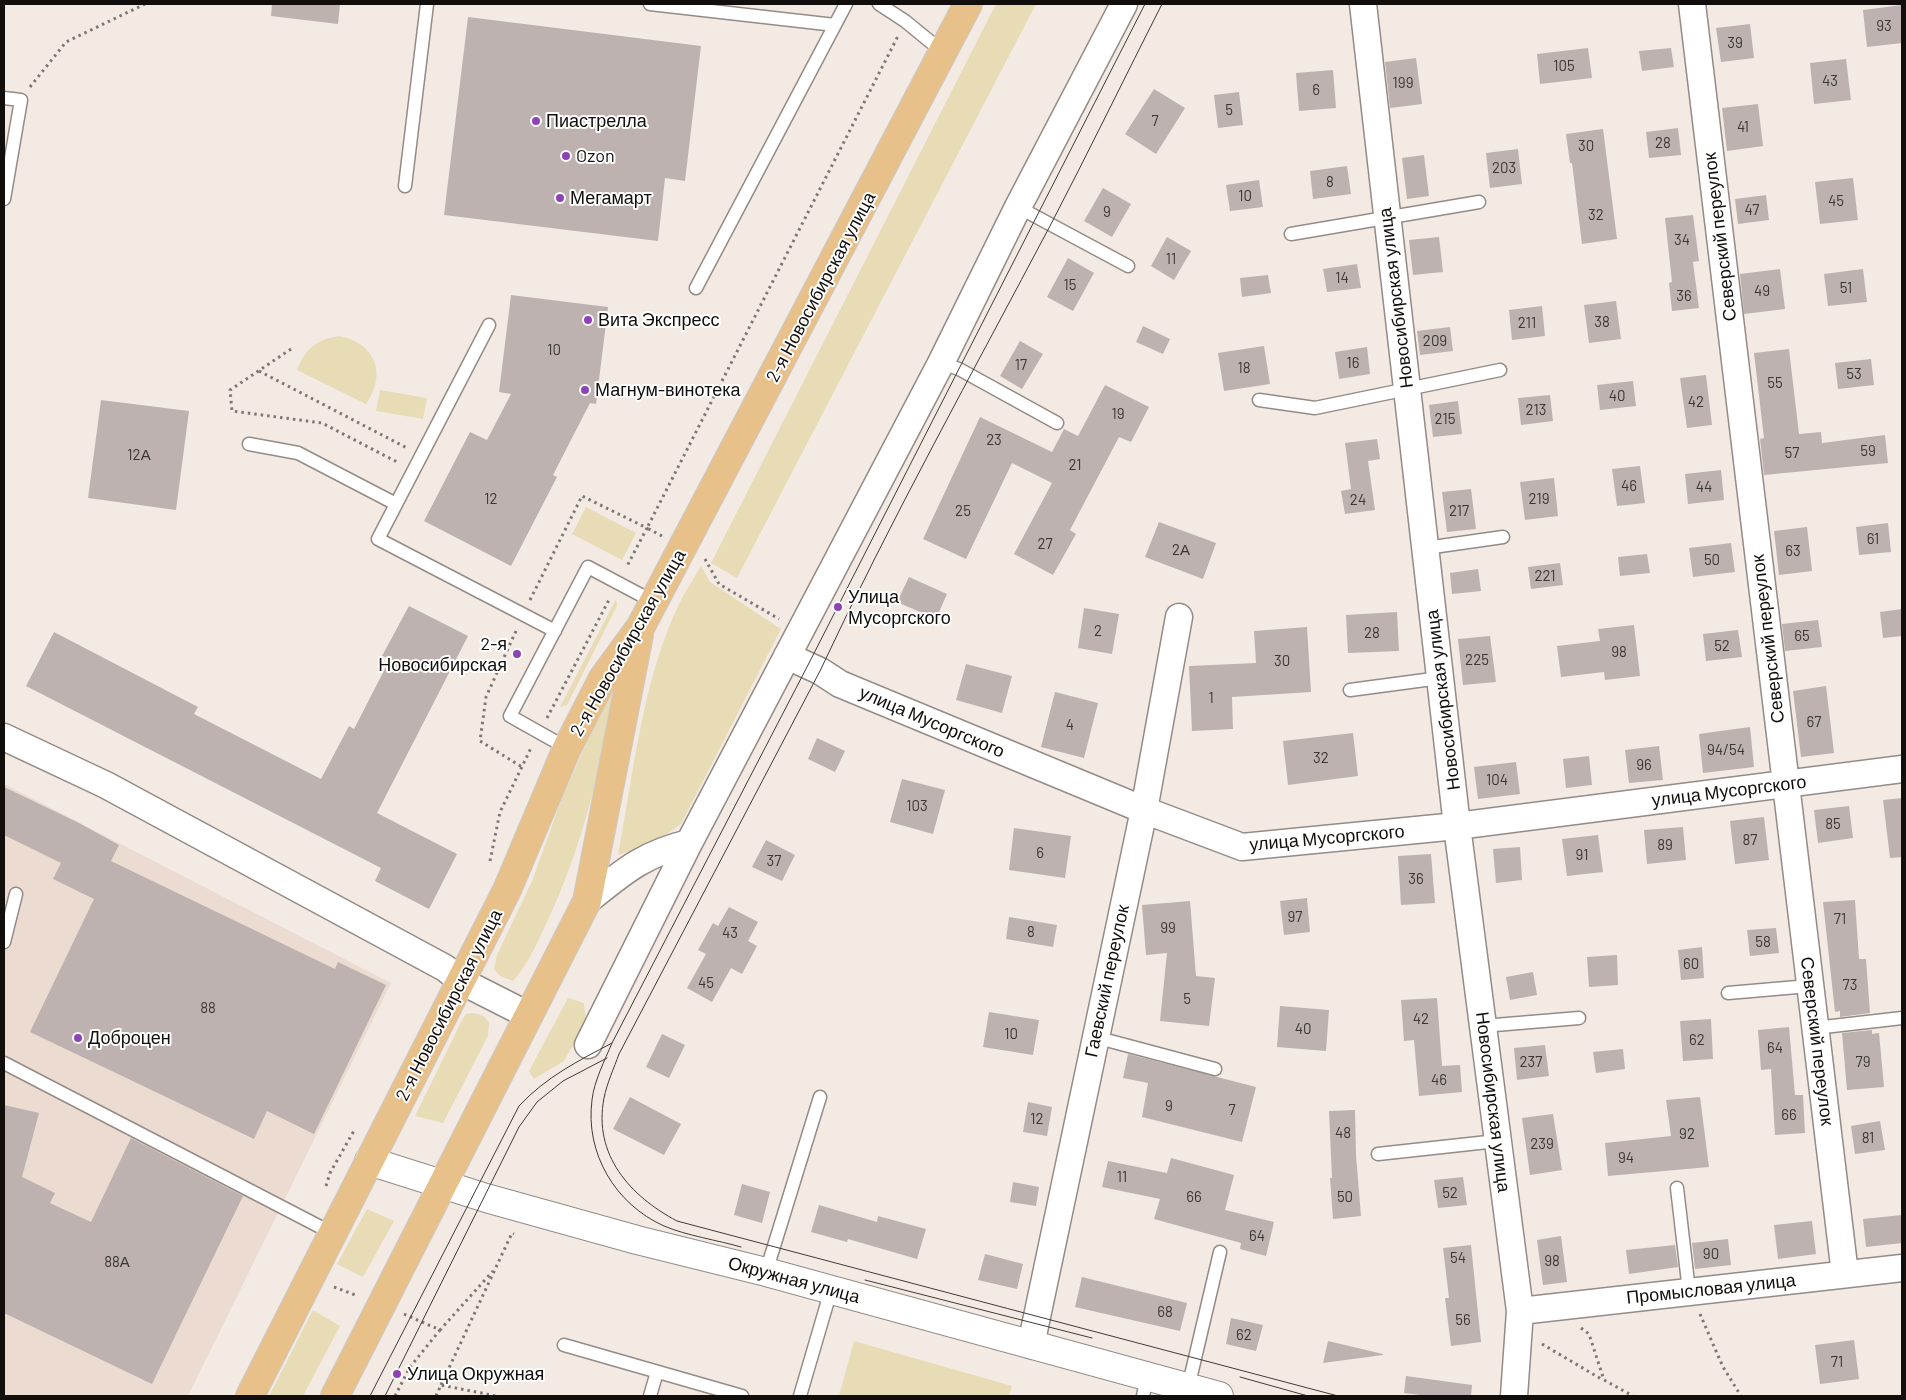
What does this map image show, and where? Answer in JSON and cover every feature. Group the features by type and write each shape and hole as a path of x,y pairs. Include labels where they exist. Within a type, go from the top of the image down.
{"main road":[{"name":"2-я Новосибирская улица","path":"250,1396 507,890 567,748 604,678 641,626 654,602 968,4"},
{"path":"335,1396 445,1184 528,1015 587,901 641,626"},
{"name":"Окружная улица","path":"369,1161 486,1198 629,1238 766,1272 1031,1345 1145,1387 1188,1388 1219,1396"}],"street":[{"path":"588,1046 689,843 941,363 1018,207 1124,4"},
{"name":"Новосибирская улица","path":"1362,4 1440,678 1520,1311 1514,1396"},
{"name":"Северский переулок","path":"1692,4 1845,1274"},
{"name":"Гаевский переулок","path":"1031,1345 1144,810 1179,617"},
{"name":"улица Мусоргского","path":"787,656 820,671 840,684 1144,810 1242,847 1458,826 1902,770"},
{"path":"4,737 124,795 445,968 461,980 528,1015"},
{"path":"587,901 626,869 661,850 689,843"},
{"name":"Промысловая улица","path":"1520,1311 1902,1268"}],"lane":[{"path":"405,186 427,4"},
{"path":"650,4 834,25"},
{"path":"696,288 846,4"},
{"path":"879,4 905,21 943,52"},
{"path":"4,98 21,100 4,199"},
{"path":"1291,234 1479,202"},
{"path":"1018,207 1128,266"},
{"path":"489,325 378,539 555,631"},
{"path":"941,363 959,369 1057,423"},
{"path":"1258,400 1315,408 1500,370"},
{"path":"249,444 298,453 396,504"},
{"path":"1426,548 1503,537"},
{"path":"567,748 510,716 588,567 654,602"},
{"path":"1350,690 1440,678"},
{"path":"4,942 16,894"},
{"path":"1728,993 1809,986"},
{"path":"1483,1026 1579,1018"},
{"path":"1815,1028 1902,1018"},
{"path":"1095,1037 1215,1069"},
{"path":"4,1063 332,1233"},
{"path":"766,1272 820,1097"},
{"path":"1378,1154 1497,1140"},
{"path":"1676,1188 1689,1291"},
{"path":"1188,1388 1220,1252"},
{"path":"800,1396 831,1290"},
{"path":"564,1345 742,1396"},
{"path":"348,1396 354,1361"},
{"path":"650,1396 657,1372"}],"path":[{"path":"21,100 66,42 145,4"},
{"path":"291,349 230,390 232,411 322,423 414,471"},
{"path":"259,371 422,456"},
{"path":"522,767 480,741 486,697 582,496 647,528"},
{"path":"436,1396 512,1234 521,1236"},
{"path":"1689,1291 1723,1367 1741,1396"},
{"path":"1552,1307 1589,1334 1604,1380"},
{"path":"395,1396 410,1367 440,1330"},
{"path":"1538,1342 1633,1396"},
{"path":"442,1384 496,1396"}],"shaded area":[{"path":"996,4 1036,4 737,578 711,563"},
{"path":"339,336 362,345 374,361 376,382 366,404 297,370 304,356 313,346 331,337"},
{"path":"380,390 427,398 423,419 376,411"},
{"path":"586,507 636,533 622,560 572,534"},
{"path":"701,566 710,582 781,629 681,824 654,843 618,855 648,694 667,632 687,588"},
{"path":"616,599 617,606 567,705 560,707"},
{"path":"620,667 600,765 583,829 547,922 524,967 513,981 500,976 494,969 497,955 532,881 562,798"},
{"path":"4,784 391,983 188,1396 4,1396"},
{"path":"568,998 584,1003 586,1022 564,1061 534,1079 529,1071"},
{"path":"474,1013 484,1016 489,1023 488,1036 443,1123 415,1116 462,1020 466,1014"},
{"path":"367,1209 394,1221 363,1277 337,1264"},
{"path":"313,1310 340,1326 303,1396 269,1396"},
{"path":"854,1341 1012,1386 1009,1396 839,1396"}],"building":[{"path":"272,4 340,4 338,24 271,16"},
{"path":"1902,5 1902,43 1867,47 1863,10"},
{"path":"468,17 701,46 685,181 665,178 658,241 444,215"},
{"path":"1750,24 1754,58 1721,62 1716,28"},
{"path":"1588,48 1592,78 1540,84 1537,54"},
{"path":"1671,48 1674,67 1642,71 1639,51"},
{"path":"1416,58 1422,104 1390,108 1385,62"},
{"path":"1846,59 1851,100 1814,104 1810,63"},
{"path":"1333,70 1336,108 1299,111 1296,73"},
{"path":"1154,89 1185,108 1156,154 1125,134"},
{"path":"1239,92 1243,125 1218,128 1214,95"},
{"path":"1758,104 1763,146 1727,151 1722,108"},
{"path":"1678,128 1681,155 1649,158 1646,132"},
{"path":"1603,129 1617,239 1582,244 1572,163 1570,163 1566,134"},
{"path":"1518,149 1522,184 1490,188 1486,153"},
{"path":"1424,155 1429,196 1407,199 1402,158"},
{"path":"1347,166 1351,194 1313,199 1310,171"},
{"path":"1853,178 1858,220 1820,224 1815,182"},
{"path":"1259,180 1263,207 1230,211 1226,185"},
{"path":"1103,188 1131,204 1112,237 1084,221"},
{"path":"1766,195 1769,220 1738,224 1735,199"},
{"path":"1693,215 1699,261 1693,262 1699,308 1672,311 1669,283 1672,282 1665,218"},
{"path":"1167,237 1191,251 1174,280 1151,266"},
{"path":"1439,237 1443,272 1413,275 1409,240"},
{"path":"1068,258 1094,273 1073,311 1047,297"},
{"path":"1357,264 1361,288 1327,292 1323,269"},
{"path":"1780,269 1785,309 1744,314 1740,274"},
{"path":"1863,269 1867,302 1828,306 1824,274"},
{"path":"1268,275 1271,293 1242,297 1240,278"},
{"path":"511,295 608,307 596,404 590,403 553,475 557,477 511,566 424,521 470,432 487,440 511,394 499,392"},
{"path":"1616,301 1621,339 1589,343 1584,305"},
{"path":"1542,306 1545,336 1512,340 1509,310"},
{"path":"1143,326 1170,339 1163,354 1136,342"},
{"path":"1450,327 1453,351 1420,355 1417,331"},
{"path":"1020,341 1043,354 1022,389 1000,376"},
{"path":"1264,346 1270,384 1224,391 1218,353"},
{"path":"1367,347 1370,374 1339,379 1335,352"},
{"path":"1789,349 1799,434 1821,432 1822,443 1885,435 1888,463 1764,475 1760,439 1764,438 1754,353"},
{"path":"1871,359 1874,385 1838,389 1835,363"},
{"path":"1706,375 1712,425 1687,428 1680,378"},
{"path":"1633,381 1636,406 1600,410 1597,385"},
{"path":"1105,385 1149,407 1131,442 1119,437 1070,530 1076,534 1053,575 1014,554 1052,483 1012,463 966,559 923,539 980,417 1052,452 1064,429 1078,436"},
{"path":"1550,395 1553,421 1521,425 1518,398"},
{"path":"101,400 189,411 176,510 88,498"},
{"path":"1458,401 1462,434 1433,437 1429,405"},
{"path":"1377,439 1380,459 1368,461 1375,510 1345,514 1341,491 1351,489 1345,443"},
{"path":"1640,466 1645,503 1617,506 1612,469"},
{"path":"1721,470 1724,500 1688,504 1685,474"},
{"path":"1554,478 1558,516 1525,520 1520,482"},
{"path":"1471,489 1476,529 1447,532 1442,492"},
{"path":"1159,522 1216,543 1203,579 1145,557"},
{"path":"1888,523 1891,552 1859,555 1856,527"},
{"path":"1807,527 1812,571 1779,575 1774,531"},
{"path":"1731,543 1735,572 1693,577 1689,548"},
{"path":"1647,554 1650,573 1620,576 1618,557"},
{"path":"1560,563 1563,585 1531,589 1528,567"},
{"path":"1478,569 1481,591 1452,594 1450,573"},
{"path":"909,577 947,594 936,619 897,602"},
{"path":"409,606 468,636 377,813 457,854 429,909 375,881 381,868 26,686 54,632 198,707 194,714 321,779 349,726 354,729 390,659 382,656"},
{"path":"1084,608 1119,614 1112,654 1078,648"},
{"path":"1902,609 1902,636 1883,638 1880,612"},
{"path":"1397,612 1399,651 1348,653 1346,615"},
{"path":"1818,620 1822,647 1785,651 1782,624"},
{"path":"1634,625 1640,676 1605,680 1604,672 1561,677 1557,646 1600,641 1598,629"},
{"path":"1307,627 1311,692 1232,697 1233,729 1192,731 1189,666 1256,663 1254,631"},
{"path":"1738,630 1742,657 1706,661 1703,634"},
{"path":"1490,636 1496,682 1463,685 1458,639"},
{"path":"966,664 1012,676 1002,713 956,700"},
{"path":"1826,686 1834,753 1801,757 1793,691"},
{"path":"1055,692 1098,703 1084,758 1041,747"},
{"path":"1750,727 1754,767 1703,773 1699,734"},
{"path":"1353,733 1358,776 1288,785 1283,741"},
{"path":"817,738 845,751 835,772 808,759"},
{"path":"1659,746 1663,780 1629,783 1625,750"},
{"path":"1589,756 1592,785 1566,788 1563,759"},
{"path":"1516,762 1520,794 1478,799 1474,767"},
{"path":"902,779 945,790 933,834 890,822"},
{"path":"4,787 77,822 119,845 111,861 335,969 338,962 386,985 314,1134 267,1111 254,1139 30,1032 94,899 53,879 61,863 4,835"},
{"path":"1902,798 1902,857 1890,858 1883,800"},
{"path":"1849,806 1853,838 1818,843 1814,810"},
{"path":"1764,817 1769,860 1735,864 1730,821"},
{"path":"1683,827 1686,860 1647,864 1644,830"},
{"path":"1014,828 1071,836 1065,878 1009,870"},
{"path":"1598,835 1603,872 1567,876 1562,839"},
{"path":"766,840 795,855 782,881 752,867"},
{"path":"1520,847 1522,880 1496,883 1493,849"},
{"path":"1431,854 1435,903 1401,905 1398,856"},
{"path":"1307,898 1310,932 1284,935 1280,901"},
{"path":"1855,900 1859,959 1866,959 1870,1013 1840,1017 1840,1011 1835,1012 1823,902"},
{"path":"1190,901 1196,976 1215,978 1209,1026 1160,1021 1167,953 1146,955 1142,905"},
{"path":"729,907 758,922 748,941 757,946 742,974 731,968 712,1002 687,988 706,954 698,950 713,923 718,926"},
{"path":"1009,917 1057,925 1053,947 1006,939"},
{"path":"1776,928 1779,953 1750,956 1747,930"},
{"path":"1702,947 1704,978 1681,980 1678,950"},
{"path":"1617,955 1618,985 1589,987 1587,957"},
{"path":"1533,972 1537,995 1510,1000 1506,977"},
{"path":"1437,998 1442,1066 1460,1065 1462,1092 1419,1096 1414,1040 1404,1041 1401,1000"},
{"path":"1280,1006 1329,1010 1326,1051 1277,1047"},
{"path":"989,1012 1039,1020 1033,1055 983,1047"},
{"path":"1711,1019 1713,1059 1683,1061 1680,1021"},
{"path":"1789,1027 1795,1095 1803,1095 1805,1133 1775,1135 1771,1069 1761,1070 1758,1030"},
{"path":"1872,1030 1872,1034 1879,1033 1884,1087 1847,1090 1842,1033"},
{"path":"662,1034 685,1045 669,1078 646,1067"},
{"path":"1545,1045 1549,1076 1517,1080 1514,1048"},
{"path":"1623,1049 1625,1069 1596,1073 1593,1052"},
{"path":"1128,1054 1256,1087 1242,1142 1142,1117 1148,1083 1123,1078"},
{"path":"630,1097 681,1124 664,1155 613,1129"},
{"path":"1700,1097 1709,1167 1608,1176 1605,1143 1671,1136 1666,1100"},
{"path":"1028,1102 1052,1107 1047,1136 1023,1132"},
{"path":"4,1105 39,1113 22,1177 55,1193 50,1203 91,1222 131,1138 243,1196 152,1384 4,1313"},
{"path":"1355,1110 1356,1155 1361,1216 1333,1219 1329,1111"},
{"path":"1553,1114 1562,1170 1530,1175 1522,1118"},
{"path":"1880,1121 1885,1150 1855,1154 1851,1126"},
{"path":"1171,1158 1234,1175 1225,1210 1274,1222 1266,1256 1240,1249 1241,1243 1154,1219 1160,1199 1102,1187 1108,1161 1167,1173"},
{"path":"1463,1177 1467,1205 1438,1208 1434,1180"},
{"path":"1013,1182 1039,1187 1036,1206 1010,1202"},
{"path":"742,1184 770,1192 762,1223 734,1215"},
{"path":"819,1205 877,1222 878,1216 926,1229 917,1259 848,1239 847,1242 811,1232"},
{"path":"1902,1215 1902,1243 1866,1247 1863,1219"},
{"path":"1812,1221 1816,1254 1778,1259 1774,1225"},
{"path":"1561,1236 1567,1282 1543,1285 1537,1240"},
{"path":"1728,1239 1731,1265 1695,1269 1692,1243"},
{"path":"1471,1245 1481,1342 1451,1346 1445,1298 1449,1298 1443,1248"},
{"path":"1675,1245 1678,1267 1629,1274 1626,1250"},
{"path":"985,1254 1023,1264 1017,1289 978,1280"},
{"path":"1082,1277 1187,1303 1180,1331 1075,1307"},
{"path":"1231,1318 1263,1325 1256,1351 1226,1344"},
{"path":"1854,1340 1859,1379 1820,1384 1815,1345"},
{"path":"1328,1341 1383,1354 1383,1355 1323,1363"},
{"path":"1406,1376 1472,1385 1471,1396 1428,1396 1404,1393"}],"tram line":[{"path":"741,1247 664,1226 631,1204 618,1190 607,1175 593,1139 591,1120 592,1100 597,1078 612,1043 808,665 1145,4"},
{"path":"1162,4 1051,224 875,558 820,671 619,1054 604,1098 602,1119 604,1138 619,1172 630,1186 660,1211 677,1221 1338,1396"},
{"path":"370,1396 519,1106 551,1078 612,1043"},
{"path":"385,1396 519,1127 537,1102 563,1081 607,1058"},
{"path":"865,1280 1092,1338"},
{"path":"1240,1377 1308,1396"}],"place":[{"name":"Пиастрелла","path":"536,121"},
{"name":"Ozon","path":"566,156"},
{"name":"Мегамарт","path":"560,198"},
{"name":"Вита Экспресс","path":"588,320"},
{"name":"Магнум-винотека","path":"585,390"},
{"name":"Улица Мусоргского","path":"838,607"},
{"name":"2-я Новосибирская","path":"517,654"},
{"name":"Доброцен","path":"78,1038"},
{"name":"Улица Окружная","path":"397,1374"}]}
